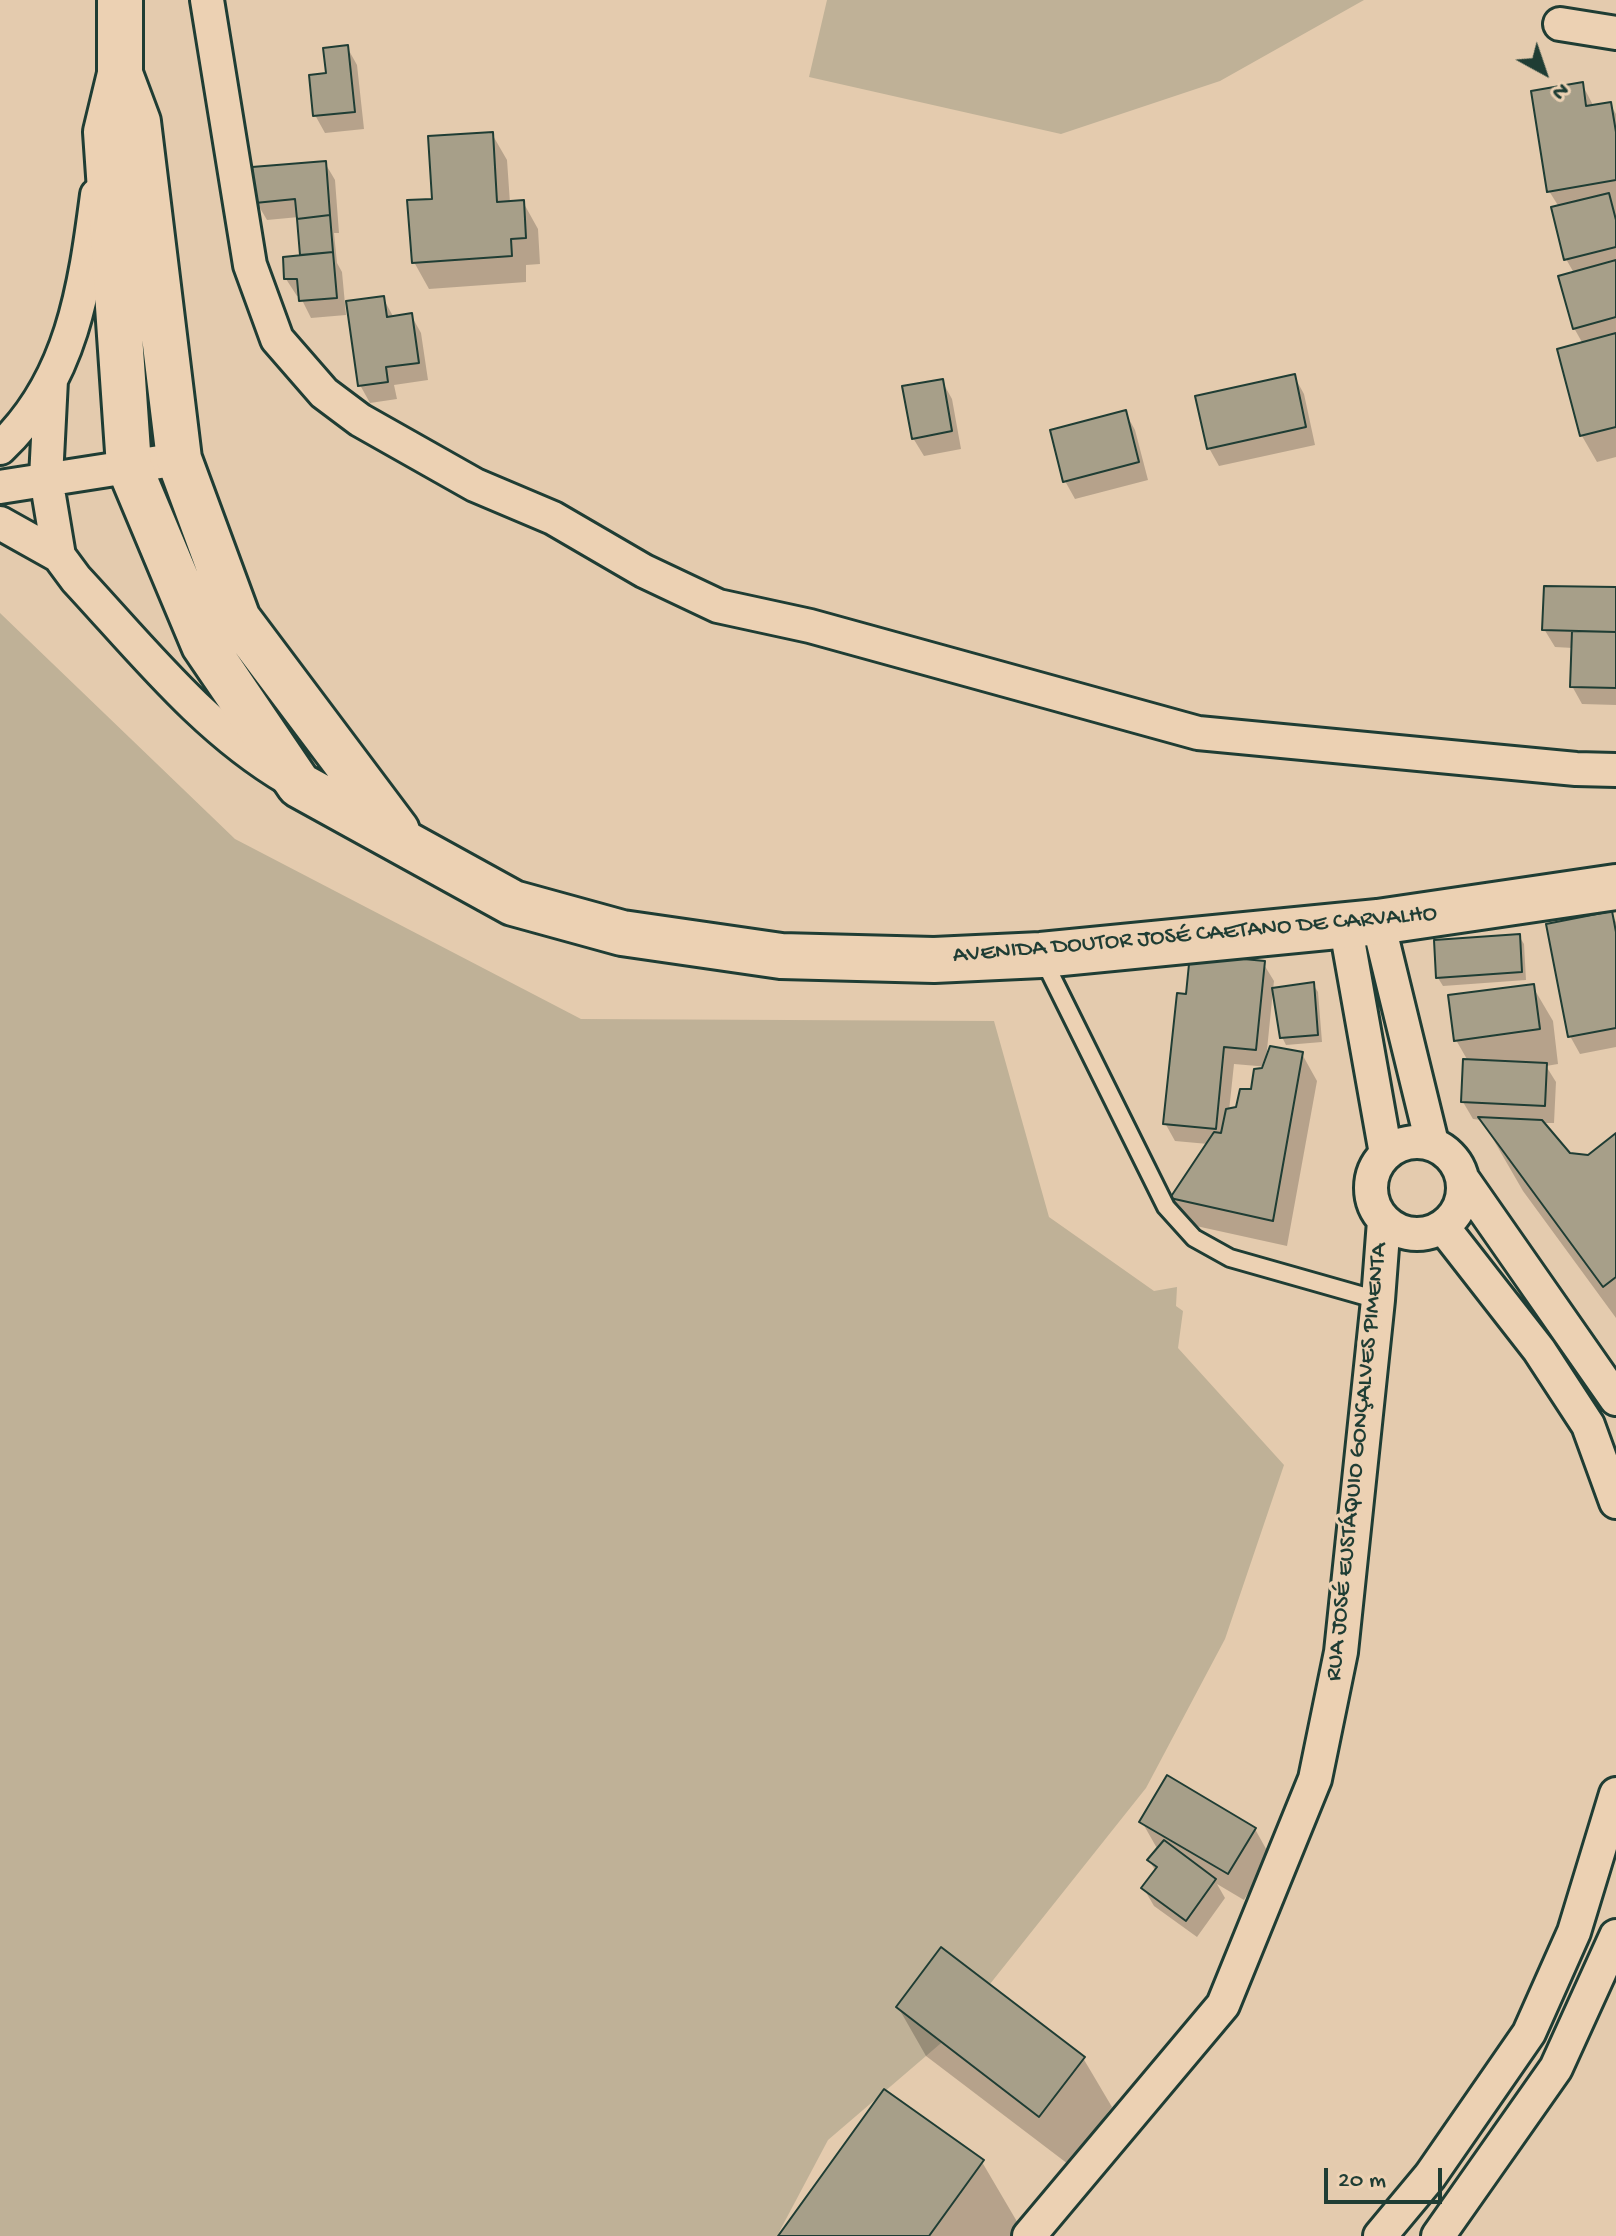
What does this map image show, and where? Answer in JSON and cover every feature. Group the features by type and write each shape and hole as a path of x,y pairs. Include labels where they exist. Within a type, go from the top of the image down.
{"main road":[{"name":"AVENIDA DOUTOR JOSÉ CAETANO DE CARVALHO","path":"120,0 120,74 106,132 129,466 204,645 299,785 513,903 622,933 781,956 934,960 1041,955 1362,922 1616,887"},
{"name":"AVENIDA DOUTOR JOSÉ CAETANO DE CARVALHO","path":"120,74 138,122 179,459 238,619 408,846"}],"street":[{"path":"207,0 250,265 277,339 324,393 360,420 475,485 553,518 644,571 718,606 810,626 1198,733 1576,769 1616,770"},
{"path":"1560,24 1616,33"},
{"path":"0,448 51,380 75,324 86,281 106,132"},
{"path":"51,380 46,478 59,556"},
{"path":"0,487 179,459"},
{"path":"0,523 59,556 76,579 209,720 258,761 299,785"},
{"path":"1362,922 1432,1143"},
{"path":"1362,922 1386,1154"},
{"path":"1464,1181 1463,1198 1456,1215 1443,1227 1428,1233 1413,1234 1397,1230 1384,1221 1373,1205 1370,1186 1375,1167 1386,1154 1408,1142 1432,1143 1453,1157 1464,1181 1616,1399"},
{"name":"RUA JOSÉ EUSTÁQUIO GONÇALVES PIMENTA","path":"1029,2236 1223,2005 1315,1779 1341,1652 1384,1221"},
{"path":"1443,1227 1539,1350 1588,1425 1616,1502"},
{"path":"1380,2236 1430,2176 1529,2033 1574,1932 1616,1794"},
{"path":"1438,2236 1556,2068 1616,1936"}],"lane":[{"path":"1041,955 1166,1207 1194,1238 1230,1258 1378,1300"}],"shaded area":[{"path":"827,0 1364,0 1220,81 1061,134 809,77"},
{"path":"0,613 235,839 581,1019 994,1021 1049,1217 1154,1291 1177,1287 1176,1306 1183,1311 1178,1348 1284,1465 1225,1639 1146,1788 947,2038 828,2140 777,2236 0,2236"}],"building":[{"path":"348,45 355,112 313,116 309,75 326,73 323,48"},
{"path":"1583,82 1586,106 1611,102 1616,132 1616,180 1547,192 1531,91"},
{"path":"493,132 497,202 524,200 526,238 511,239 512,256 412,263 407,200 432,199 428,136"},
{"path":"326,161 330,215 297,219 295,199 255,203 252,167"},
{"path":"1609,193 1616,220 1616,247 1564,260 1551,207"},
{"path":"330,215 333,252 300,255 297,219"},
{"path":"333,252 337,298 299,301 297,279 284,279 283,257"},
{"path":"1616,260 1616,317 1573,329 1558,276"},
{"path":"384,296 387,317 412,313 419,363 386,367 388,382 358,386 346,301"},
{"path":"1616,333 1616,427 1580,436 1557,349"},
{"path":"1295,374 1306,427 1207,449 1195,396"},
{"path":"943,379 952,431 912,439 902,386"},
{"path":"1126,410 1139,462 1063,482 1050,430"},
{"path":"1544,586 1616,587 1616,632 1542,630"},
{"path":"1572,631 1616,632 1616,688 1570,687"},
{"path":"1612,911 1616,932 1616,1028 1568,1037 1546,924"},
{"path":"1520,934 1522,972 1436,978 1434,940"},
{"path":"1190,954 1265,961 1256,1050 1224,1047 1216,1129 1163,1124 1177,993 1186,994"},
{"path":"1314,982 1318,1035 1280,1038 1272,988"},
{"path":"1534,984 1540,1029 1454,1041 1448,995"},
{"path":"1270,1046 1303,1052 1273,1221 1170,1198 1214,1132 1221,1133 1226,1109 1236,1107 1240,1089 1251,1089 1254,1069 1262,1068"},
{"path":"1463,1059 1547,1063 1545,1106 1461,1102"},
{"path":"1478,1117 1542,1120 1570,1153 1588,1155 1616,1133 1616,1277 1603,1287"},
{"path":"1167,1775 1256,1828 1228,1874 1139,1822"},
{"path":"1164,1840 1216,1879 1186,1921 1141,1888 1157,1867 1147,1860"},
{"path":"941,1947 1085,2057 1039,2117 896,2007"},
{"path":"884,2089 984,2160 929,2236 778,2236"}]}
